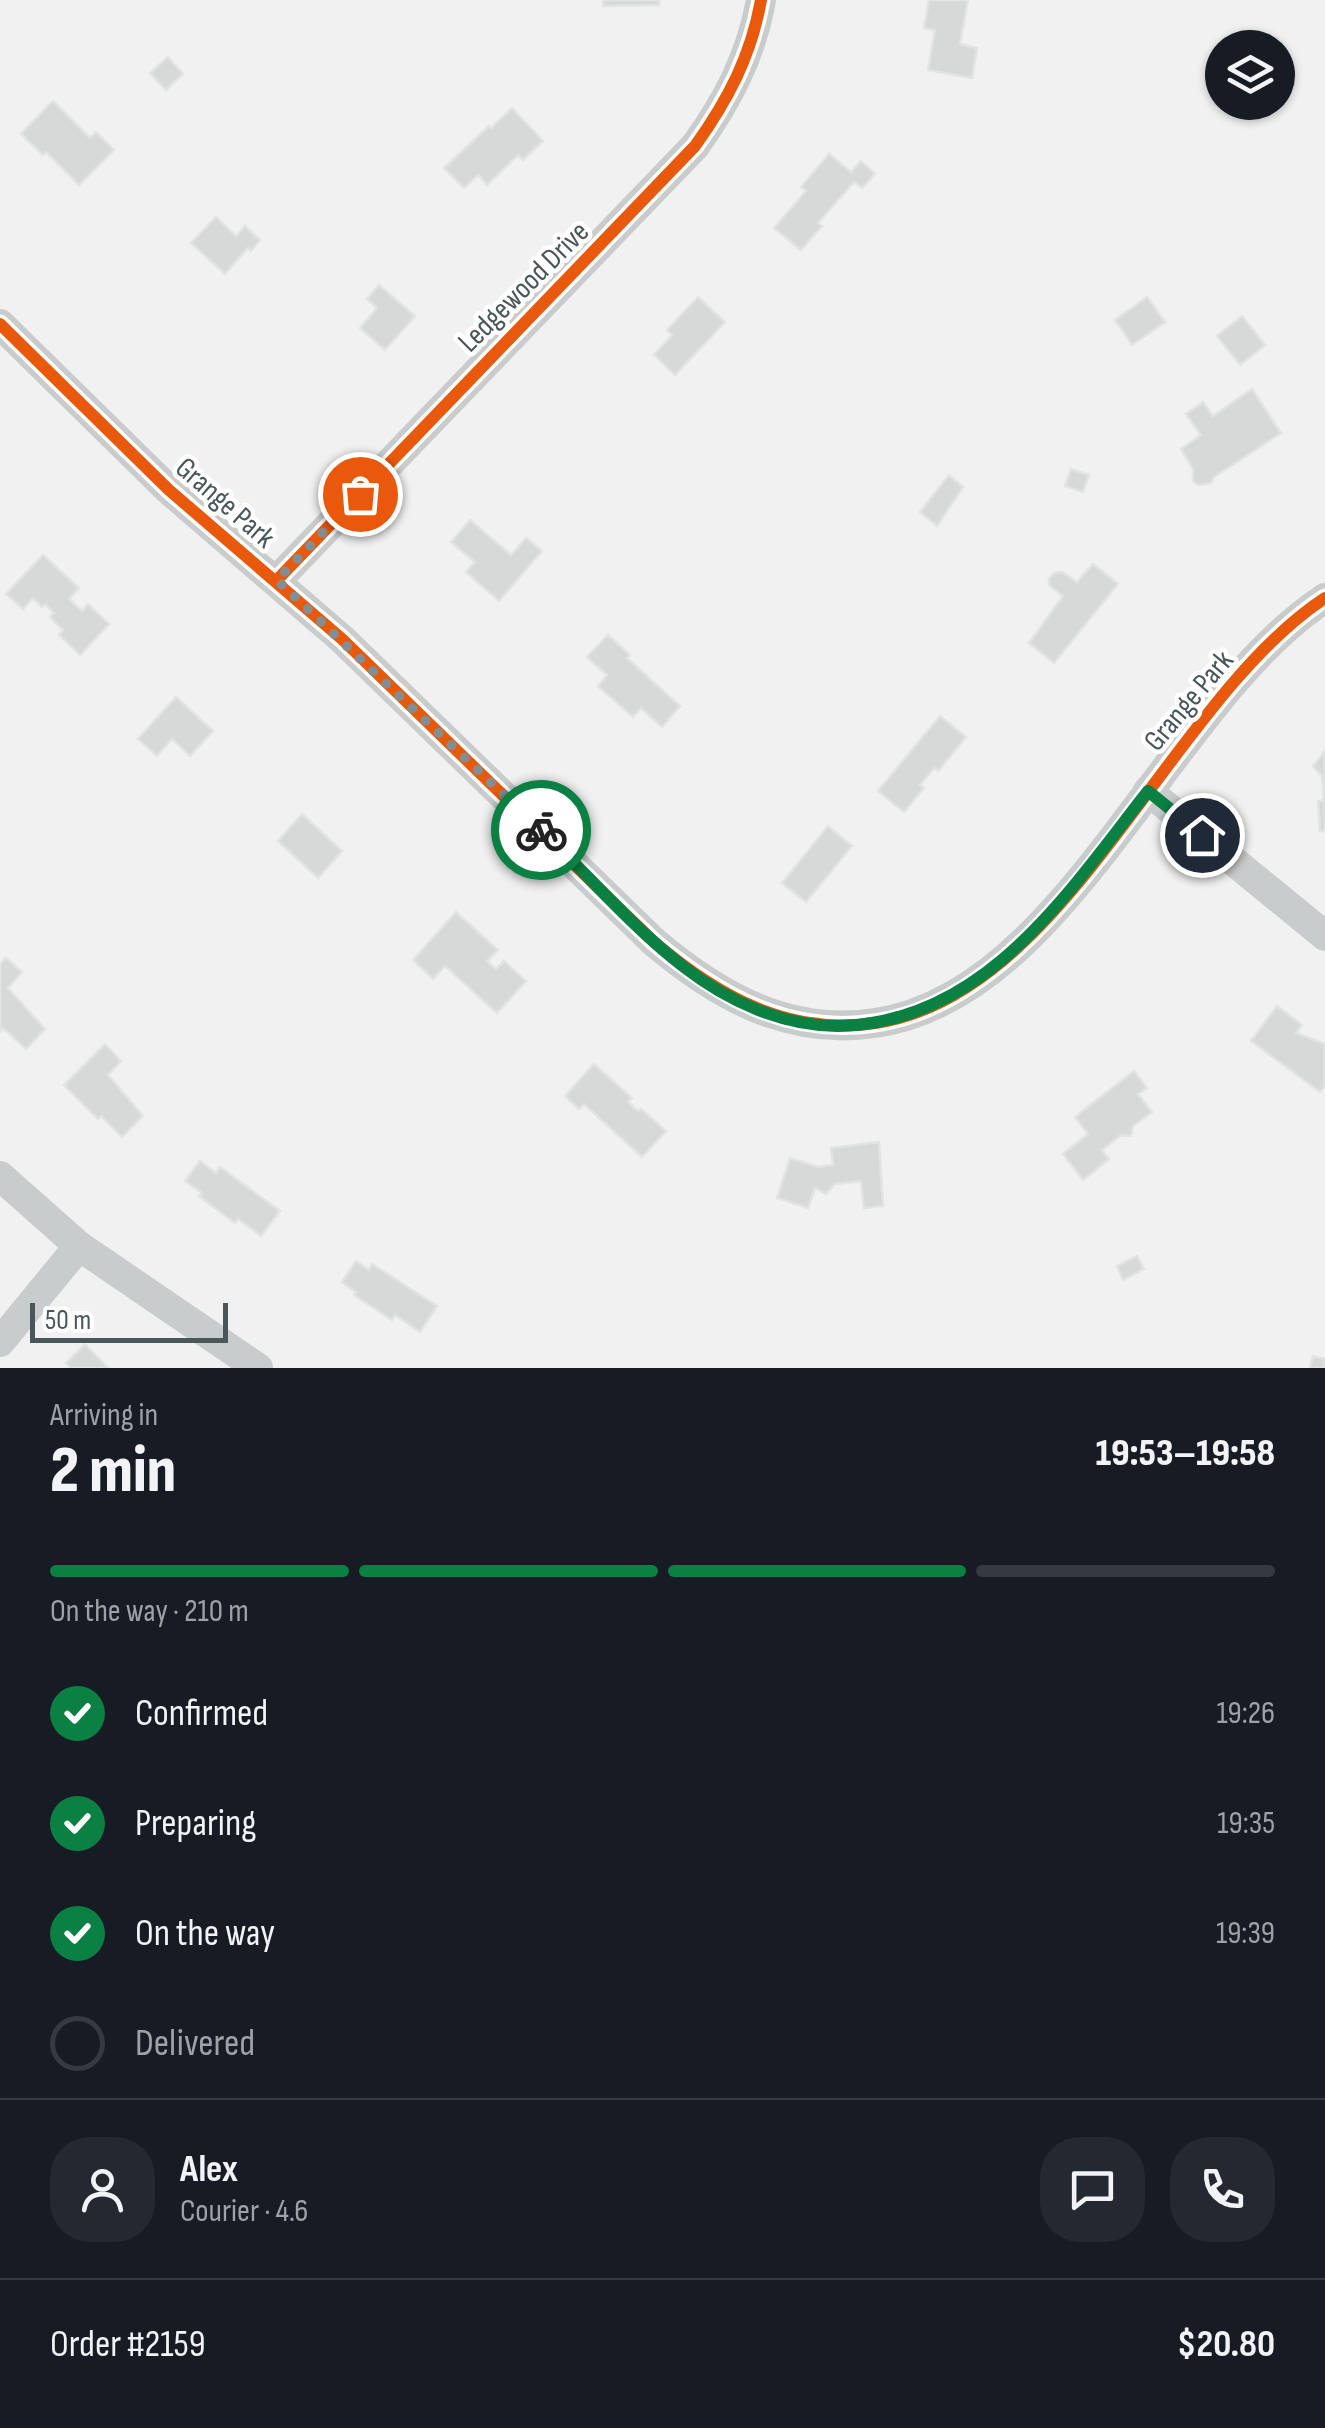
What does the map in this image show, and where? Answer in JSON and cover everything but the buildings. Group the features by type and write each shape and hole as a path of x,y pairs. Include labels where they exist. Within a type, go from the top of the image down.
{"street":[{"name":"Ledgewood Drive","path":"277,580 695,146 720,110 747,57 761,0"},
{"name":"Grange Park","path":"0,324 169,490 277,580 405,699 654,942 723,992 784,1018 828,1026 886,1022 915,1014 962,991 999,963 1043,921 1254,661 1302,612 1325,598"},
{"path":"1148,791 1325,936"},
{"path":"0,1176 80,1246 258,1368"},
{"path":"0,1342 80,1246"}],"cycle path":[{"path":"277,580 695,146 737,77 761,0"},
{"path":"0,324 169,490 342,639 654,942 729,995 756,1008 813,1023 875,1023 943,1001 1004,960 1060,904 1216,704 1269,644 1325,598"}],"way so far":[{"path":"360,494 277,580 541,830"}],"route":[{"path":"541,830 685,968 740,1002 770,1015 828,1026 858,1026 915,1014 981,978 1043,921 1148,791 1202,835"}]}
